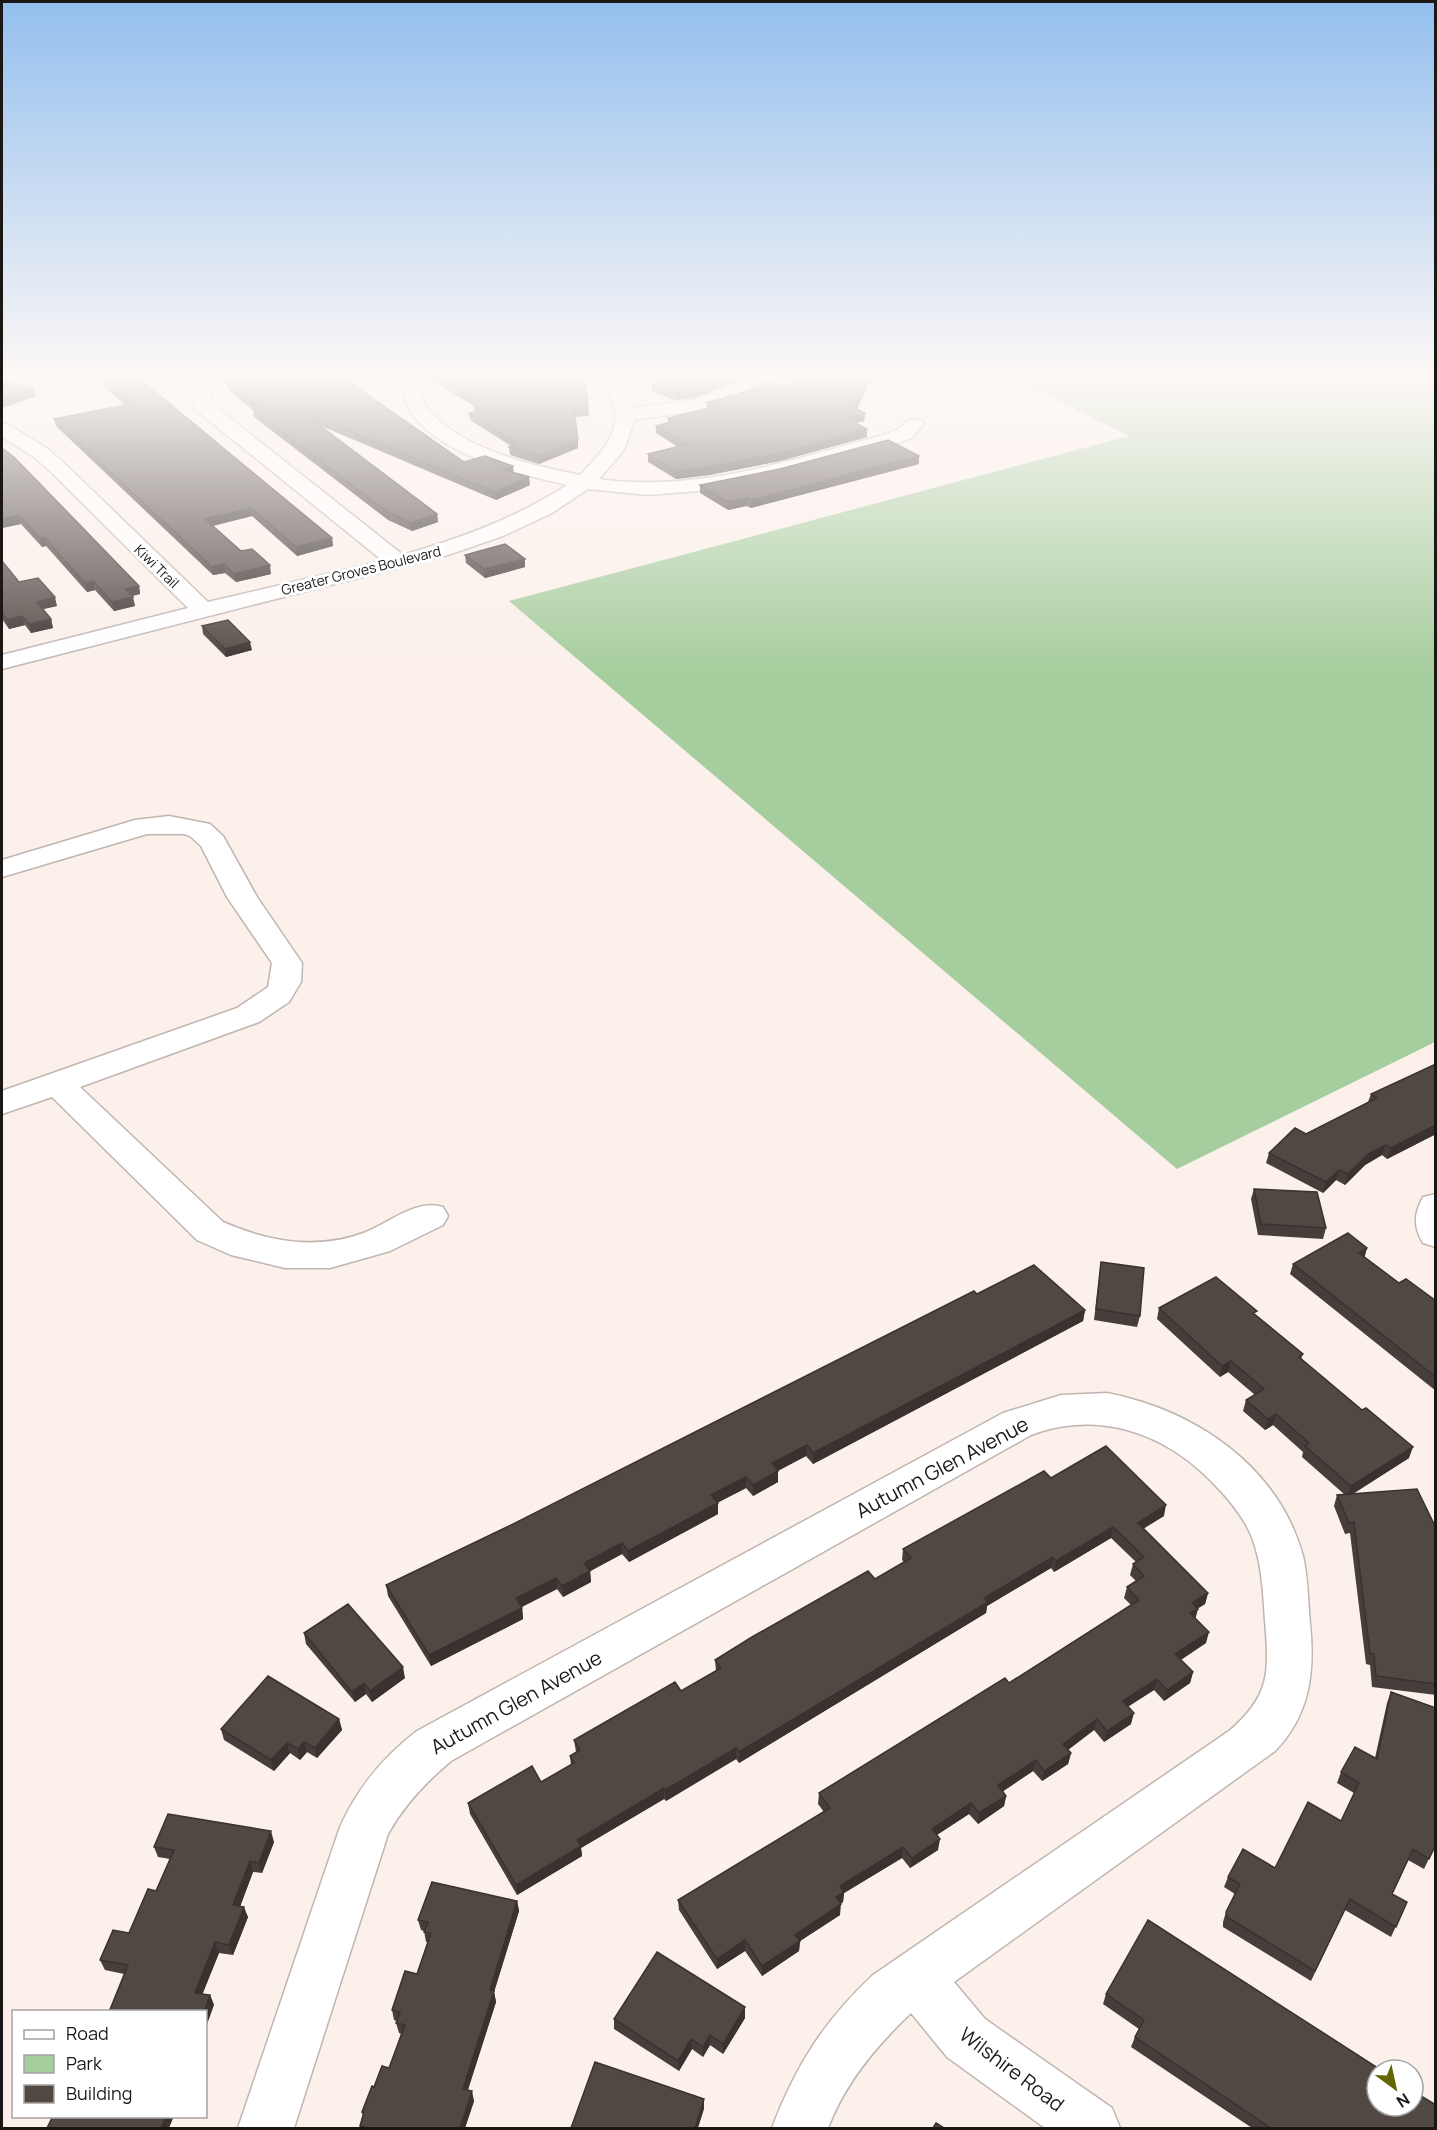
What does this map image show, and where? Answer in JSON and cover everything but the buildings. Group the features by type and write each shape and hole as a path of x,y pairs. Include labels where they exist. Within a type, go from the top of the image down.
{"street":[{"name":"Kiwi Trail","path":"65,474 204,611"},
{"path":"288,474 398,562"},
{"path":"548,474 585,483 645,489 721,481 748,474"},
{"name":"Greater Groves Boulevard","path":"2,662 454,546 508,526 548,507 585,483 593,474"},
{"path":"2,869 145,826 169,824 193,828 213,842 242,897 287,963 289,975 284,989 271,1002 248,1015 58,1084 6,1093"},
{"path":"58,1084 210,1232 244,1246 285,1255 330,1255 377,1242 430,1216"},
{"path":"1436,1206 1433,1211 1436,1234"},
{"name":"Autumn Glen Avenue","path":"266,2128 365,1827 386,1791 417,1759 434,1746 1017,1424 1053,1412 1090,1408 1129,1414 1166,1427 1200,1449 1232,1477 1258,1507 1276,1540 1281,1557 1289,1666 1285,1696 1279,1709 1261,1734 1246,1746 915,1976 872,2013 820,2079 800,2128"},
{"name":"Wilshire Road","path":"915,1976 966,2038 1092,2128"}],"green space":[{"path":"985,474 1435,474 1435,1042 1177,1169 509,601"}]}
